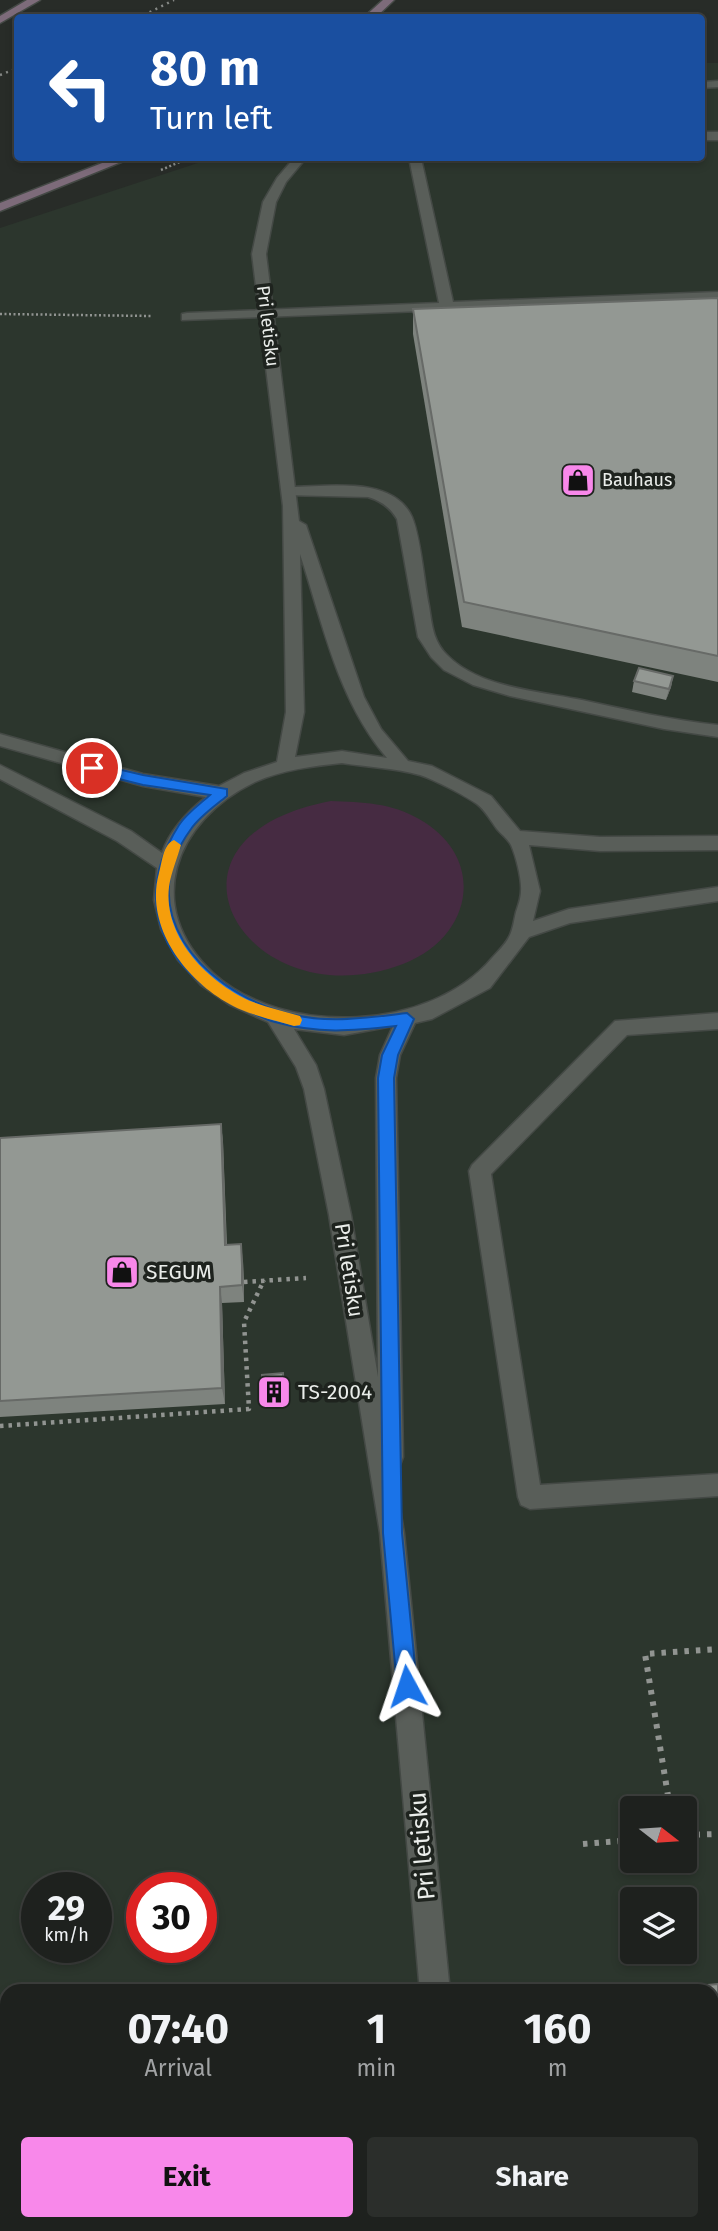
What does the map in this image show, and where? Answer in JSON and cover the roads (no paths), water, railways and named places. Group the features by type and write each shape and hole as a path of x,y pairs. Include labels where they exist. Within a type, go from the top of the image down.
{"main road":[{"path":"0,20 35,0"},
{"path":"373,14 389,0"},
{"path":"0,207 117,161"}],"street":[{"name":"Pri letisku","path":"285,765 295,712 291,499 259,254 262,222 268,199 282,177 297,161"},
{"path":"416,161 447,307"},
{"path":"187,317 718,296"},
{"path":"291,499 368,492 380,495 399,507 405,519 426,637 435,652 449,666 491,684 523,693 688,728 718,731"},
{"name":"Pri letisku","path":"291,499 355,696 374,733 400,762"},
{"path":"0,740 143,780 222,793"},
{"path":"342,757 400,762 427,769 471,790 505,820 528,859 532,883 531,907 524,931 511,954 492,975 468,993 440,1008 407,1019 341,1027 275,1016 221,991 200,974 170,933 163,910 162,888 166,865 186,825 222,793 258,774 285,765 342,757"},
{"path":"0,771 124,836 166,865"},
{"path":"517,837 600,844 718,843"},
{"path":"524,931 589,912 718,894"},
{"name":"Pri letisku","path":"275,1016 306,1065 314,1089 340,1215 392,1533 434,1984"},
{"name":"Pri letisku","path":"392,1533 386,1078 390,1055 407,1019"},
{"path":"718,1021 622,1027 480,1171 530,1497 718,1485"}],"railway":[{"path":"146,14 174,0"},
{"path":"0,75 14,70"}],"place":[{"name":"Bauhaus","path":"578,480"},
{"name":"SEGUM","path":"122,1272"},
{"name":"TS-2004","path":"274,1392"}]}
